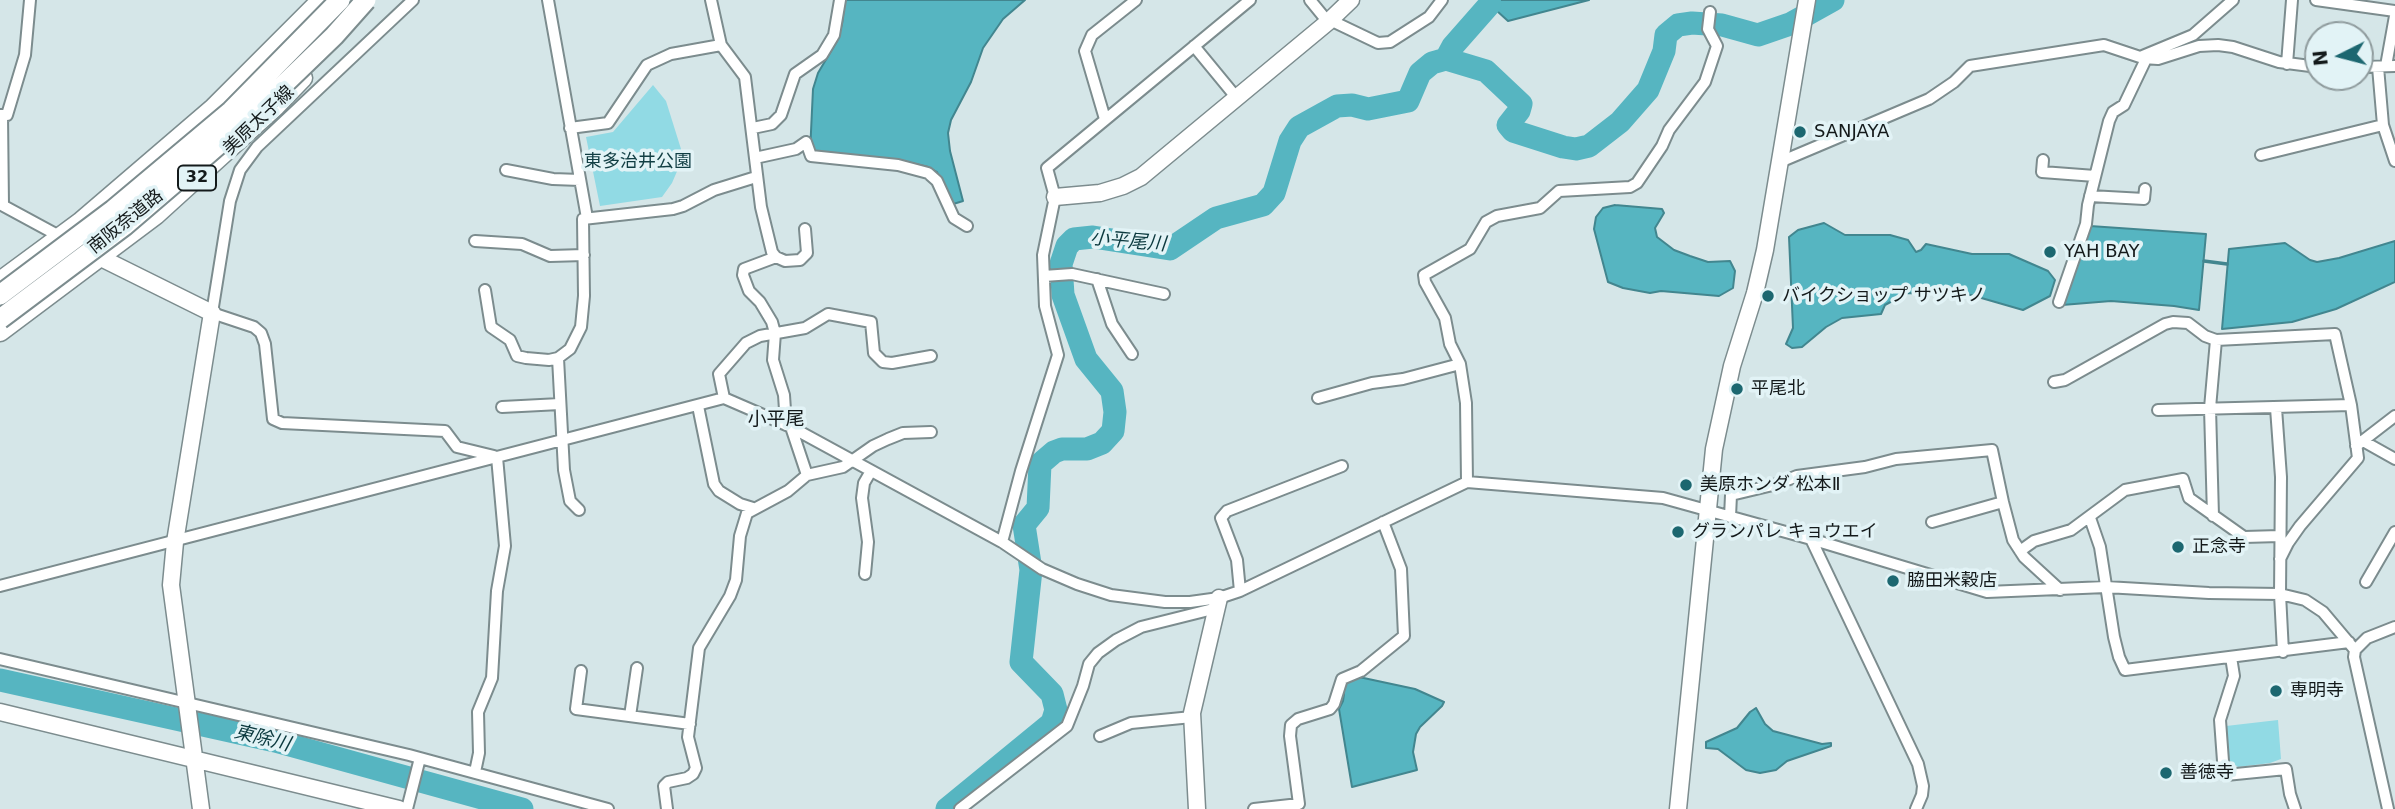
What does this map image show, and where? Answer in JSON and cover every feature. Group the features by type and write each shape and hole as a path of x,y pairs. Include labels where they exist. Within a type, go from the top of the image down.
{"highway":[{"name":"南阪奈道路","path":"0,295 113,210 231,111 340,0"},
{"name":"南阪奈道路","path":"0,319 124,226 218,146 334,36 366,0"}],"main road":[{"name":"32","path":"0,281 61,237 213,108 321,0"},
{"name":"美原太子線","path":"0,332 156,215 276,106 335,45 373,0"}],"street":[{"path":"30,0 25,55 7,115 1,115 2,204 101,258 212,313 254,327 261,333 265,344 273,419 282,423 445,431 457,447 497,457"},
{"path":"201,809 171,585 175,542 230,201 240,170 257,147 413,0"},
{"path":"548,0 587,218"},
{"path":"711,0 721,46 745,77 761,207 772,252 776,257 785,261 800,260 807,253 805,229"},
{"path":"753,128 772,124 781,115 795,74 822,55 834,35 840,0"},
{"path":"1105,119 1086,51 1092,35 1136,0"},
{"path":"1002,542 1021,471 1058,355 1045,306 1043,255 1055,197 1047,168 1250,0"},
{"path":"1310,0 1329,21 1378,43 1390,41 1429,17 1442,0"},
{"path":"1055,197 1100,193 1141,177 1351,0"},
{"path":"2059,302 2087,224 2090,196 2109,121 2113,112 2124,105 2143,58 2193,35 2233,0"},
{"path":"2287,64 2292,0"},
{"path":"2316,0 2395,14 2386,66 2383,125 2395,161"},
{"path":"1678,809 1714,449 1732,366 1755,293 1807,4"},
{"path":"1467,482 1466,403 1460,364 1450,344 1445,318 1425,282 1424,275 1470,249 1486,222 1497,216 1540,208 1559,191 1630,187 1637,183 1669,130 1705,82 1717,46 1709,29 1710,12"},
{"path":"1780,162 1929,99 1954,82 1970,66 2104,45 2143,58 2158,59 2199,46 2218,45 2287,64 2304,66"},
{"path":"570,128 608,123 647,65 671,54 721,46"},
{"path":"1194,46 1236,97"},
{"path":"2261,155 2383,125"},
{"path":"755,158 796,149 806,142 811,156 898,165 928,173 937,181 954,218 967,226"},
{"path":"2043,160 2042,172 2095,176"},
{"path":"506,170 553,179 580,180"},
{"path":"485,290 491,327 510,340 517,356 549,360 558,358 570,349 581,327 584,296 583,219 683,206 714,190 756,177"},
{"path":"2090,196 2144,199 2144,189"},
{"path":"475,241 522,244 550,256 583,255"},
{"path":"776,257 744,270 743,275 748,291 760,302 772,322 775,333 773,360 784,395 788,426 807,475"},
{"path":"1044,276 1072,274 1164,294"},
{"path":"1097,279 1112,324 1132,354"},
{"path":"724,398 719,374 747,343 760,336 805,328 828,314 871,322 874,352 883,362 892,363 931,356"},
{"path":"2054,382 2064,380 2173,322 2188,323 2205,336 2216,340 2335,334 2359,444 2358,458 2300,526 2280,559"},
{"path":"2213,516 2210,408 2216,340"},
{"path":"558,358 567,490 570,501 579,510"},
{"path":"1318,398 1460,364"},
{"path":"0,586 724,398 788,426 1002,542 1042,569 1077,584 1111,594 1165,602 1218,603"},
{"path":"502,407 560,404"},
{"path":"698,405 714,484 719,491 740,504 753,508"},
{"path":"2158,410 2351,405"},
{"path":"2276,408 2281,477 2280,594 2283,652"},
{"path":"2359,444 2395,416"},
{"path":"667,809 664,786 668,782 687,778 696,768 688,737 699,648 730,596 736,580 744,520 753,508 772,501 807,475 843,467 873,446 904,433 931,432"},
{"path":"2359,444 2395,459"},
{"path":"1730,517 1731,495 1777,484 1797,476 1865,467 1896,459 1992,450 2013,540 2024,557 2060,590"},
{"path":"475,772 479,753 478,712 492,678 497,591 505,546 497,457"},
{"path":"1241,591 1237,560 1221,518 1227,511 1342,466"},
{"path":"865,574 868,542 862,498 864,483 871,471"},
{"path":"2020,551 2034,541 2071,530 2126,490 2183,479 2189,498 2244,537 2280,536"},
{"path":"960,809 1067,726 1089,664 1098,653 1116,640 1141,627 1218,603 1467,482 1663,498 1987,592 2106,587 2280,594 2305,600 2323,612 2352,646 2388,809"},
{"path":"1932,522 2003,502"},
{"path":"2090,517 2097,533 2114,637 2125,670 2352,646 2380,631 2395,627"},
{"path":"1254,809 1299,804 1290,736 1291,725 1298,719 1330,709 1342,679 1361,671 1404,636 1401,569 1383,522"},
{"path":"2366,582 2395,532"},
{"path":"1811,539 1918,764 1923,786 1916,809"},
{"path":"1197,809 1192,718 1218,603"},
{"path":"2231,657 2234,676 2220,720 2226,775 2286,769 2295,809"},
{"path":"0,659 420,758 608,809"},
{"path":"630,716 637,668"},
{"path":"581,671 576,709 690,724"},
{"path":"0,712 194,751 399,809"},
{"path":"1100,736 1131,723 1192,718"},
{"path":"407,809 420,758"}],"green space":[{"name":"東多治井公園","path":"653,85 666,101 681,149 678,169 672,183 662,197 600,206 586,137 613,132"},
{"path":"2278,720 2281,759 2238,767 2229,760 2226,726"}],"shaded area":[{"path":"845,0 1025,0 1003,19 983,48 971,82 951,120 948,133 950,151 963,201 950,205 937,172 928,167 899,160 810,153 813,89 818,73 837,41"},
{"path":"1485,0 1589,0 1508,21"},
{"path":"1615,205 1662,209 1664,213 1655,228 1657,237 1674,250 1708,262 1730,261 1735,271 1733,288 1719,296 1661,291 1650,293 1608,282 1594,229 1596,217 1603,208"},
{"path":"1824,223 1845,235 1890,235 1908,240 1916,252 1926,244 1972,254 2009,254 2048,271 2055,280 2050,296 2023,310 1971,295 1907,293 1885,305 1881,314 1842,318 1826,327 1802,347 1792,348 1786,344 1793,328 1789,237 1798,230"},
{"path":"2090,226 2206,234 2199,310 2111,301 2062,305"},
{"path":"2395,241 2395,282 2336,309 2292,322 2222,329 2229,249 2285,243 2317,262"},
{"path":"1359,677 1415,689 1444,702 1416,734 1413,752 1417,770 1352,787 1339,709 1343,701 1343,686 1348,680"},
{"path":"1756,708 1765,724 1773,731 1822,744 1831,743 1831,746 1787,761 1776,770 1760,773 1746,770 1718,749 1706,748 1706,742 1737,728"}],"waterway":[{"name":"小平尾川","path":"947,809 1052,723 1056,710 1052,694 1021,662 1031,570 1024,525 1038,508 1040,464 1062,449 1087,449 1102,443 1113,431 1115,412 1112,391 1086,359 1063,295 1061,264 1067,246 1074,239 1093,237 1170,249 1216,218 1263,205 1274,193 1290,141 1299,127 1337,106 1352,105 1368,109 1408,101 1420,73 1432,63 1446,59 1486,71 1521,104 1508,125 1513,131 1563,147 1576,149 1589,146 1620,122 1648,90 1664,51 1666,35 1678,25 1722,25 1758,35 1790,24 1833,0"},
{"path":"1446,59 1453,46 1490,4"},
{"path":"2204,261 2227,264"},
{"name":"東除川","path":"0,680 275,741 522,809"}],"place":[{"name":"SANJAYA","path":"1800,132"},
{"name":"YAH BAY","path":"2050,252"},
{"name":"バイクショップ サツキノ","path":"1768,296"},
{"name":"平尾北","path":"1737,389"},
{"name":"美原ホンダ 松本Ⅱ","path":"1686,485"},
{"name":"グランパレ キョウエイ","path":"1678,532"},
{"name":"正念寺","path":"2178,547"},
{"name":"脇田米穀店","path":"1893,581"},
{"name":"専明寺","path":"2276,691"},
{"name":"善徳寺","path":"2166,773"}],"district":[{"name":"小平尾","path":"776,420"}]}
